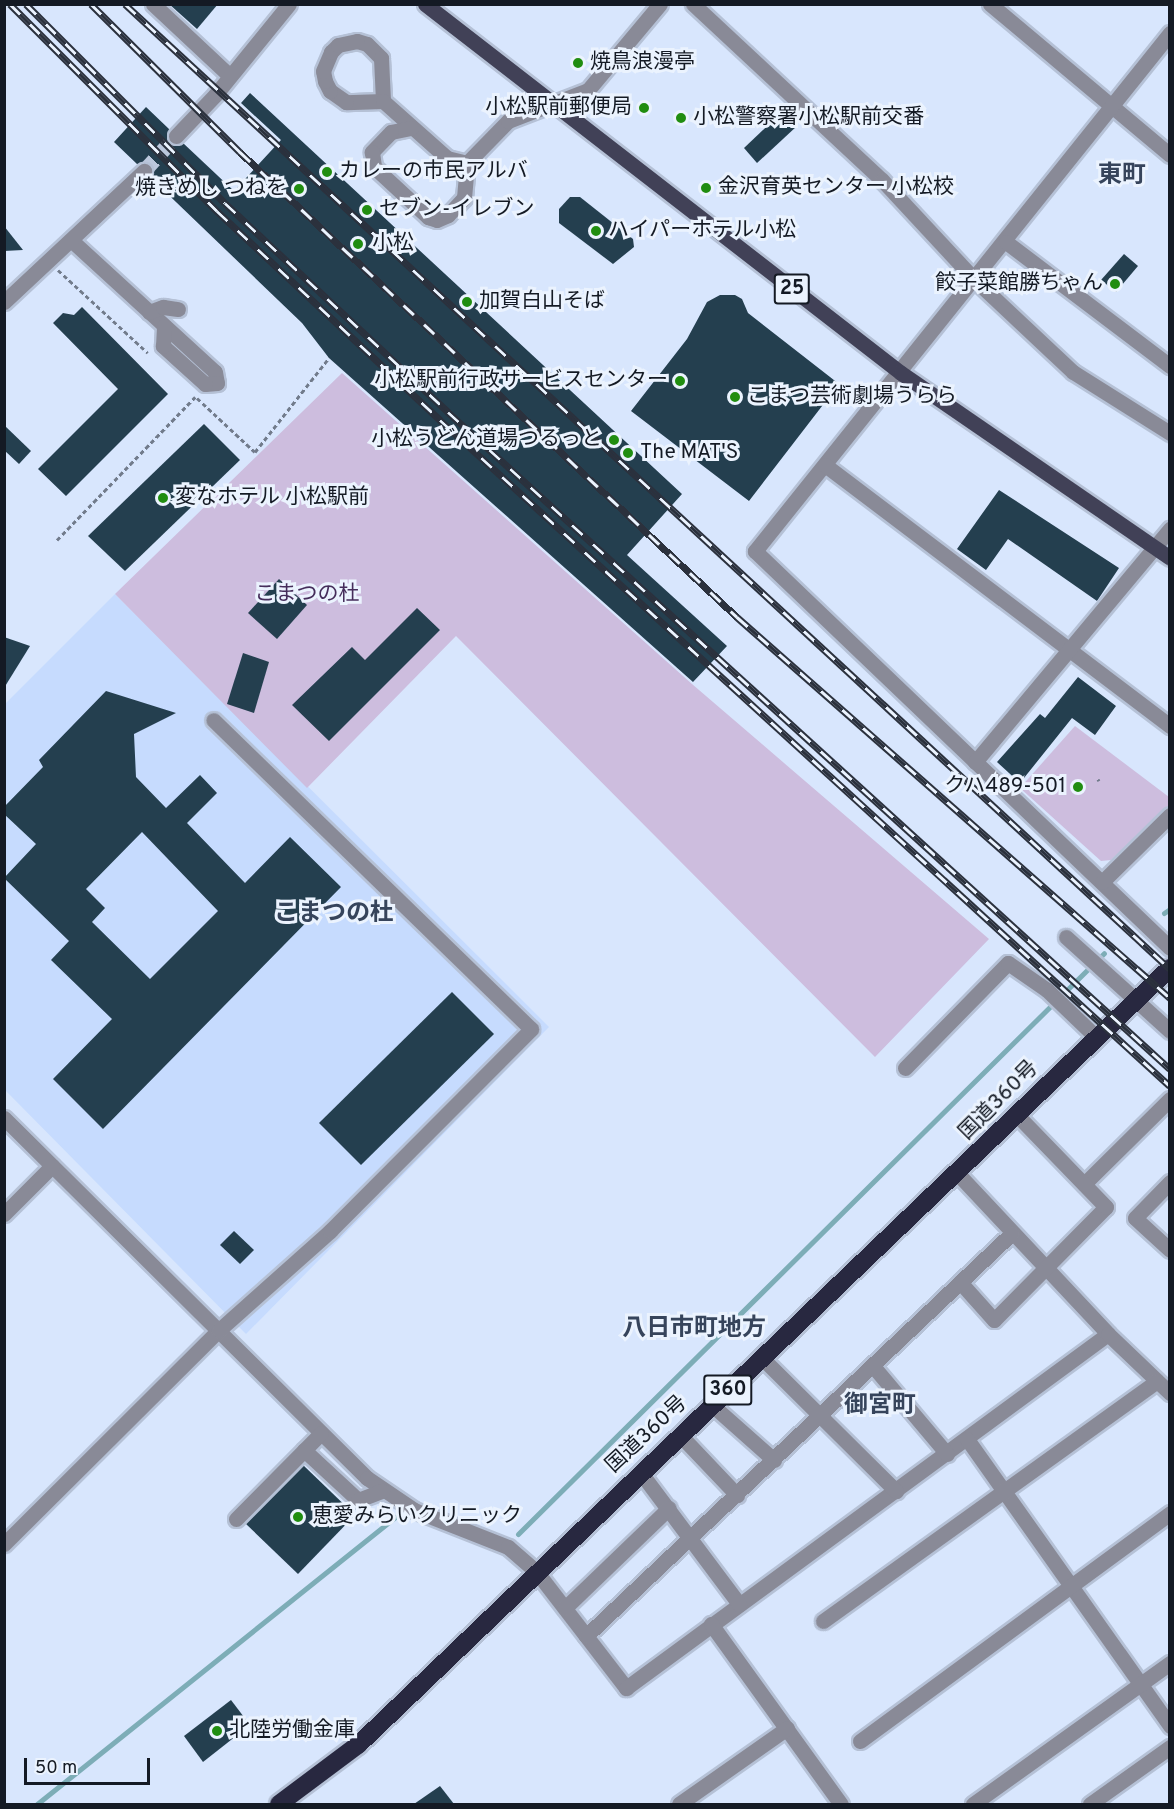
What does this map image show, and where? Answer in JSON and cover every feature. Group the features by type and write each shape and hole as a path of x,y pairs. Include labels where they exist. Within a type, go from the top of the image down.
{"highway":[{"name":"国道360号","path":"279,1804 358,1744 536,1571 958,1174 1170,968"}],"main road":[{"name":"25","path":"425,4 550,104 900,373 1170,558"}],"street":[{"path":"153,4 230,76"},
{"path":"176,136 230,76 289,4"},
{"path":"411,128 391,132 372,152 374,167 428,218 437,220 448,215 464,198 468,163 508,121 588,90 660,4"},
{"path":"693,4 882,180 975,280 1073,372 1170,433"},
{"path":"990,4 1170,155"},
{"path":"1170,33 1006,242 755,551 1170,948"},
{"path":"383,101 384,67 375,50 357,41 338,45 331,52 323,71 330,91 346,102 383,101 447,158 468,163"},
{"path":"4,302 144,171"},
{"path":"71,240 164,326"},
{"path":"1006,242 1170,366"},
{"path":"149,312 163,307 178,309"},
{"path":"825,465 1068,652 1170,726"},
{"path":"975,762 1170,529"},
{"path":"4,1544 219,1330 330,1231 531,1029 213,720"},
{"path":"1102,882 1170,815"},
{"path":"1066,937 1170,1031"},
{"path":"905,1068 1008,963 1047,990 1097,1038"},
{"path":"1084,1184 1170,1099"},
{"path":"960,1282 994,1320 1106,1207 1017,1115"},
{"path":"4,1118 382,1491 435,1520 508,1547 536,1571 626,1688 1108,1334"},
{"path":"4,1214 52,1166"},
{"path":"958,1174 1108,1334 1170,1393"},
{"path":"1170,1182 1135,1218 1170,1250"},
{"path":"586,1636 1012,1233"},
{"path":"762,1358 896,1491"},
{"path":"873,1366 946,1454"},
{"path":"823,1621 1002,1490 1157,1381"},
{"path":"712,1405 774,1460"},
{"path":"236,1519 321,1432"},
{"path":"680,1435 737,1495"},
{"path":"967,1439 1070,1588 1170,1726"},
{"path":"304,1450 358,1500 382,1491"},
{"path":"641,1473 692,1537 740,1604"},
{"path":"565,1608 669,1508"},
{"path":"860,1741 1170,1513"},
{"path":"711,1624 842,1804"},
{"path":"973,1804 1170,1664"},
{"path":"679,1804 787,1728"},
{"path":"1090,1804 1170,1747"}],"path":[{"path":"57,540 195,397"}],"shaded area":[{"path":"115,594 549,1027 246,1334 5,1090 5,704"}],"green space":[{"name":"こまつの杜","path":"342,373 692,684 989,939 875,1057 456,636 307,788 115,594"},
{"path":"1075,726 1169,797 1169,807 1111,860 1101,861 1020,788"}],"building":[{"path":"169,4 218,4 197,29"},
{"path":"250,93 682,494 627,555 727,646 693,682 329,358 302,323 151,178 151,164 137,164 114,142 146,107 169,129 170,143 183,143 234,191 281,140 241,103"},
{"path":"783,111 797,126 757,163 744,148"},
{"name":"ハイパーホテル小松","path":"570,197 580,197 633,239 634,247 613,264 559,223 559,209"},
{"path":"4,226 23,250 4,251"},
{"path":"1124,254 1138,266 1116,292 1101,280"},
{"name":"こまつ芸術劇場うらら","path":"720,295 735,295 742,299 748,313 839,384 749,501 631,411 687,339 707,302"},
{"path":"82,307 168,394 66,496 38,469 118,389 53,323 63,313 74,315"},
{"name":"変なホテル 小松駅前","path":"204,424 240,460 125,571 88,536"},
{"path":"4,425 31,451 19,464 4,450"},
{"path":"999,490 1119,568 1097,601 1008,539 986,570 957,549"},
{"path":"279,579 307,605 277,639 248,613"},
{"path":"417,608 440,630 329,741 292,705 352,647 365,660"},
{"path":"4,637 30,646 4,688"},
{"path":"243,653 269,662 254,713 227,704"},
{"path":"1078,677 1116,706 1095,735 1072,718 1020,783 997,762 1040,714 1045,718"},
{"path":"106,691 176,713 134,734 136,777 166,808 200,775 217,793 187,823 245,883 290,837 341,887 103,1129 53,1079 112,1019 51,960 69,941 4,878 36,844 4,814 4,807 43,767 39,760","holes":["142,832 218,911 150,979 92,922 105,908 86,889"]},
{"path":"452,992 494,1034 361,1165 319,1123"},
{"path":"234,1231 254,1250 240,1264 220,1245"},
{"name":"恵愛みらいクリニック","path":"303,1465 355,1515 298,1574 245,1523"},
{"name":"北陸労働金庫","path":"231,1700 250,1725 203,1762 184,1736"},
{"path":"440,1786 454,1804 414,1804"}],"waterway":[{"path":"1164,913 1170,909"},
{"path":"518,1534 1104,953"},
{"path":"37,1804 395,1517"}],"tunnel":[{"path":"144,171 176,136"}],"railway":[{"path":"10,4 217,211 440,420 1170,1086"},
{"path":"26,4 225,203 448,412 1170,1069"},
{"path":"91,4 240,152 737,617 1170,998"},
{"path":"125,4 1170,969"}],"place":[{"name":"焼鳥浪漫亭","path":"578,63"},
{"name":"小松駅前郵便局","path":"644,108"},
{"name":"小松警察署小松駅前交番","path":"681,118"},
{"name":"カレーの市民アルバ","path":"327,172"},
{"name":"金沢育英センター 小松校","path":"706,188"},
{"name":"焼きめし つねを","path":"299,189"},
{"name":"セブン-イレブン","path":"367,210"},
{"name":"ハイパーホテル小松","path":"596,231"},
{"name":"小松","path":"358,244"},
{"name":"餃子菜館勝ちゃん","path":"1115,284"},
{"name":"加賀白山そば","path":"467,302"},
{"name":"小松駅前行政サービスセンター","path":"680,381"},
{"name":"こまつ芸術劇場うらら","path":"735,397"},
{"name":"小松うどん道場つるっと","path":"614,440"},
{"name":"The MAT'S","path":"628,453"},
{"name":"変なホテル 小松駅前","path":"163,498"},
{"name":"クハ489-501","path":"1078,787"},
{"name":"恵愛みらいクリニック","path":"298,1517"},
{"name":"北陸労働金庫","path":"217,1731"}],"district":[{"name":"東町","path":"1122,177"},
{"name":"こまつの杜","path":"334,915"},
{"name":"八日市町地方","path":"694,1330"},
{"name":"御宮町","path":"880,1407"}]}
